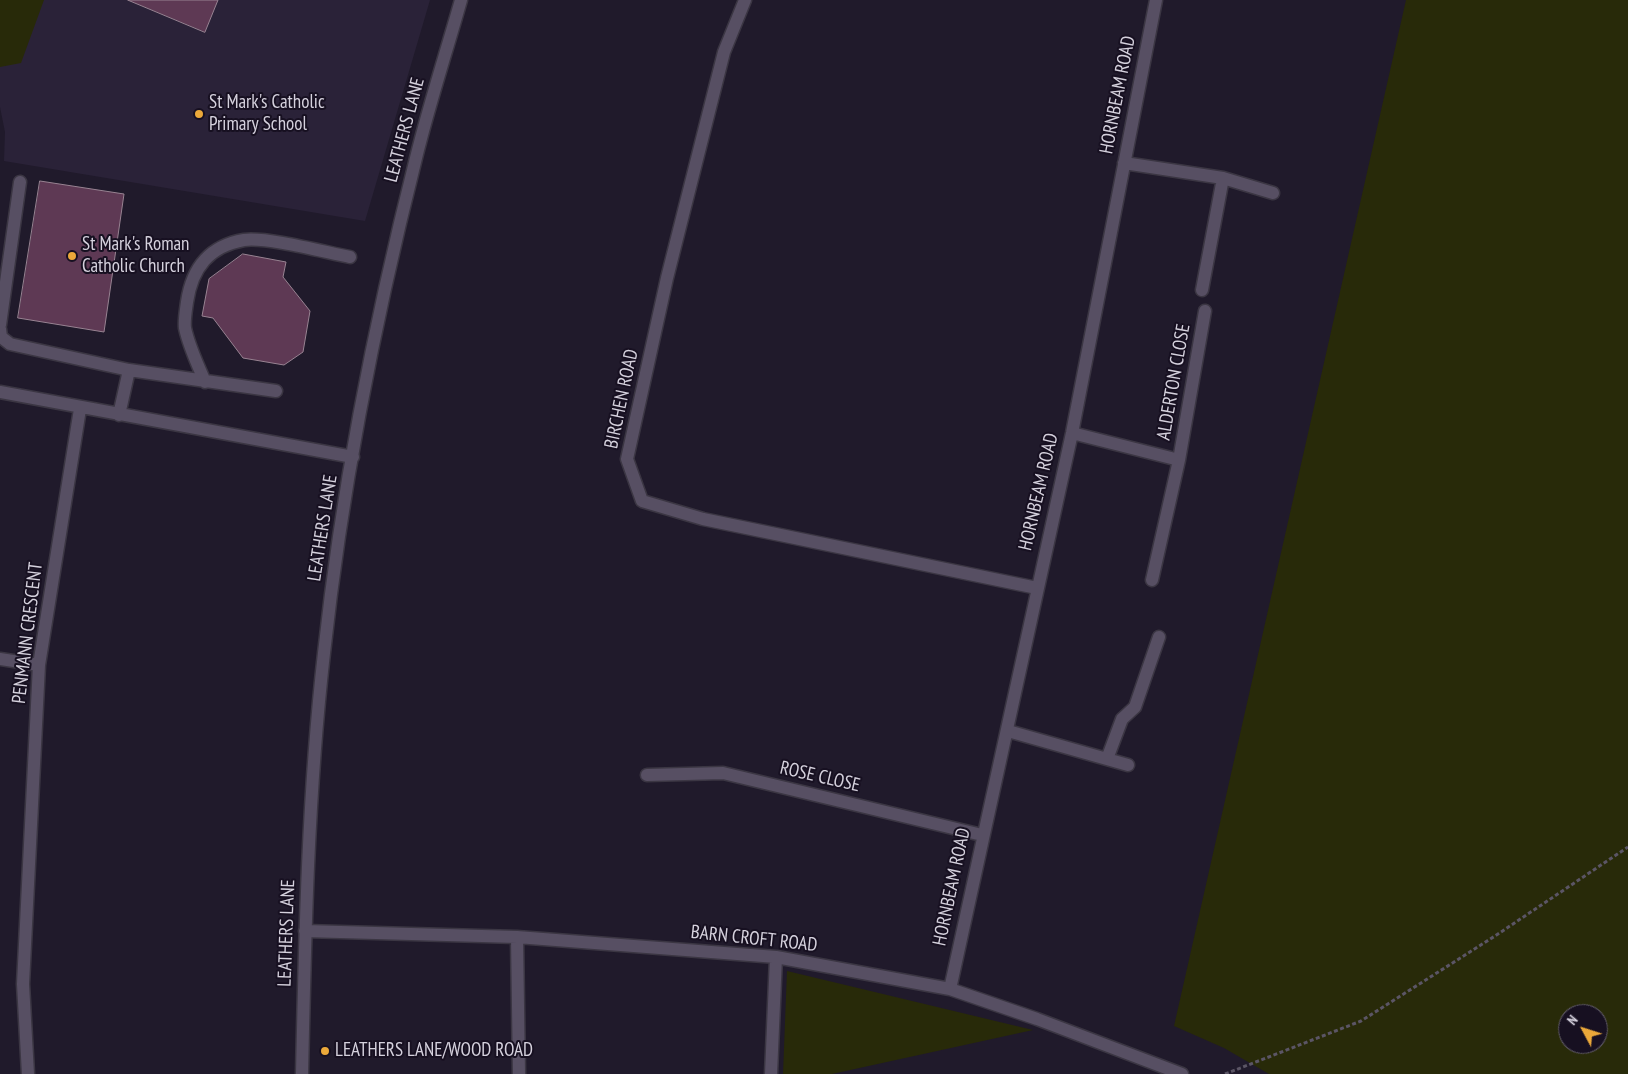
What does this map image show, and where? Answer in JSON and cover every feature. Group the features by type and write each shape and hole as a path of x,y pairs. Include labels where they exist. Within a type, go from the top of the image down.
{"street":[{"name":"LEATHERS LANE","path":"302,1074 305,931 314,757 324,653 352,457 382,303 416,156 461,0"},
{"name":"BIRCHEN ROAD","path":"745,0 724,52 667,278 627,459 642,501 703,519 1036,588"},
{"name":"HORNBEAM ROAD","path":"950,989 982,835 1008,731 1036,588 1072,433 1156,0"},
{"path":"1124,163 1223,178 1273,193"},
{"path":"1202,290 1223,178"},
{"path":"20,182 0,327 1,337 10,344 129,370 205,382 276,390"},
{"path":"205,382 185,326 188,292 194,271 204,259 224,246 245,240 262,240 350,257"},
{"name":"ALDERTON CLOSE","path":"1152,580 1180,460 1205,311"},
{"path":"118,415 129,370"},
{"path":"0,392 80,409 352,457"},
{"name":"PENMANN CRESCENT","path":"28,1074 23,984 39,665 80,409"},
{"name":"ALDERTON CLOSE","path":"1072,433 1180,460"},
{"path":"1107,759 1122,719 1135,707 1158,637"},
{"path":"0,660 39,665"},
{"path":"1008,731 1128,765"},
{"name":"ROSE CLOSE","path":"646,775 722,773 982,835"},
{"name":"BARN CROFT ROAD","path":"305,931 517,937 776,957 950,989 1037,1019 1182,1074"},
{"path":"517,937 519,1074"},
{"path":"771,1074 776,957"}],"path":[{"path":"1225,1074 1361,1021 1495,936 1628,847"}],"shaded area":[{"name":"St Mark's Catholic Primary School","path":"0,0 430,0 365,221 4,161 5,132 0,107"}],"green space":[{"path":"0,0 44,0 21,63 0,67"},
{"path":"1406,0 1628,0 1628,1074 1269,1074 1224,1048 1174,1026"},
{"path":"787,971 1033,1030 832,1074 783,1074"}],"building":[{"path":"128,0 218,0 205,32"},
{"name":"St Mark's Roman Catholic Church","path":"40,181 124,194 104,332 18,318"},
{"name":"St Mark's Roman Catholic Church","path":"243,254 286,262 283,277 310,311 303,352 284,365 243,358 213,318 202,316 209,279"}],"place":[{"name":"St Mark's Catholic Primary School","path":"199,114"},
{"name":"St Mark's Roman Catholic Church","path":"72,256"},
{"name":"LEATHERS LANE/WOOD ROAD","path":"325,1051"}]}
